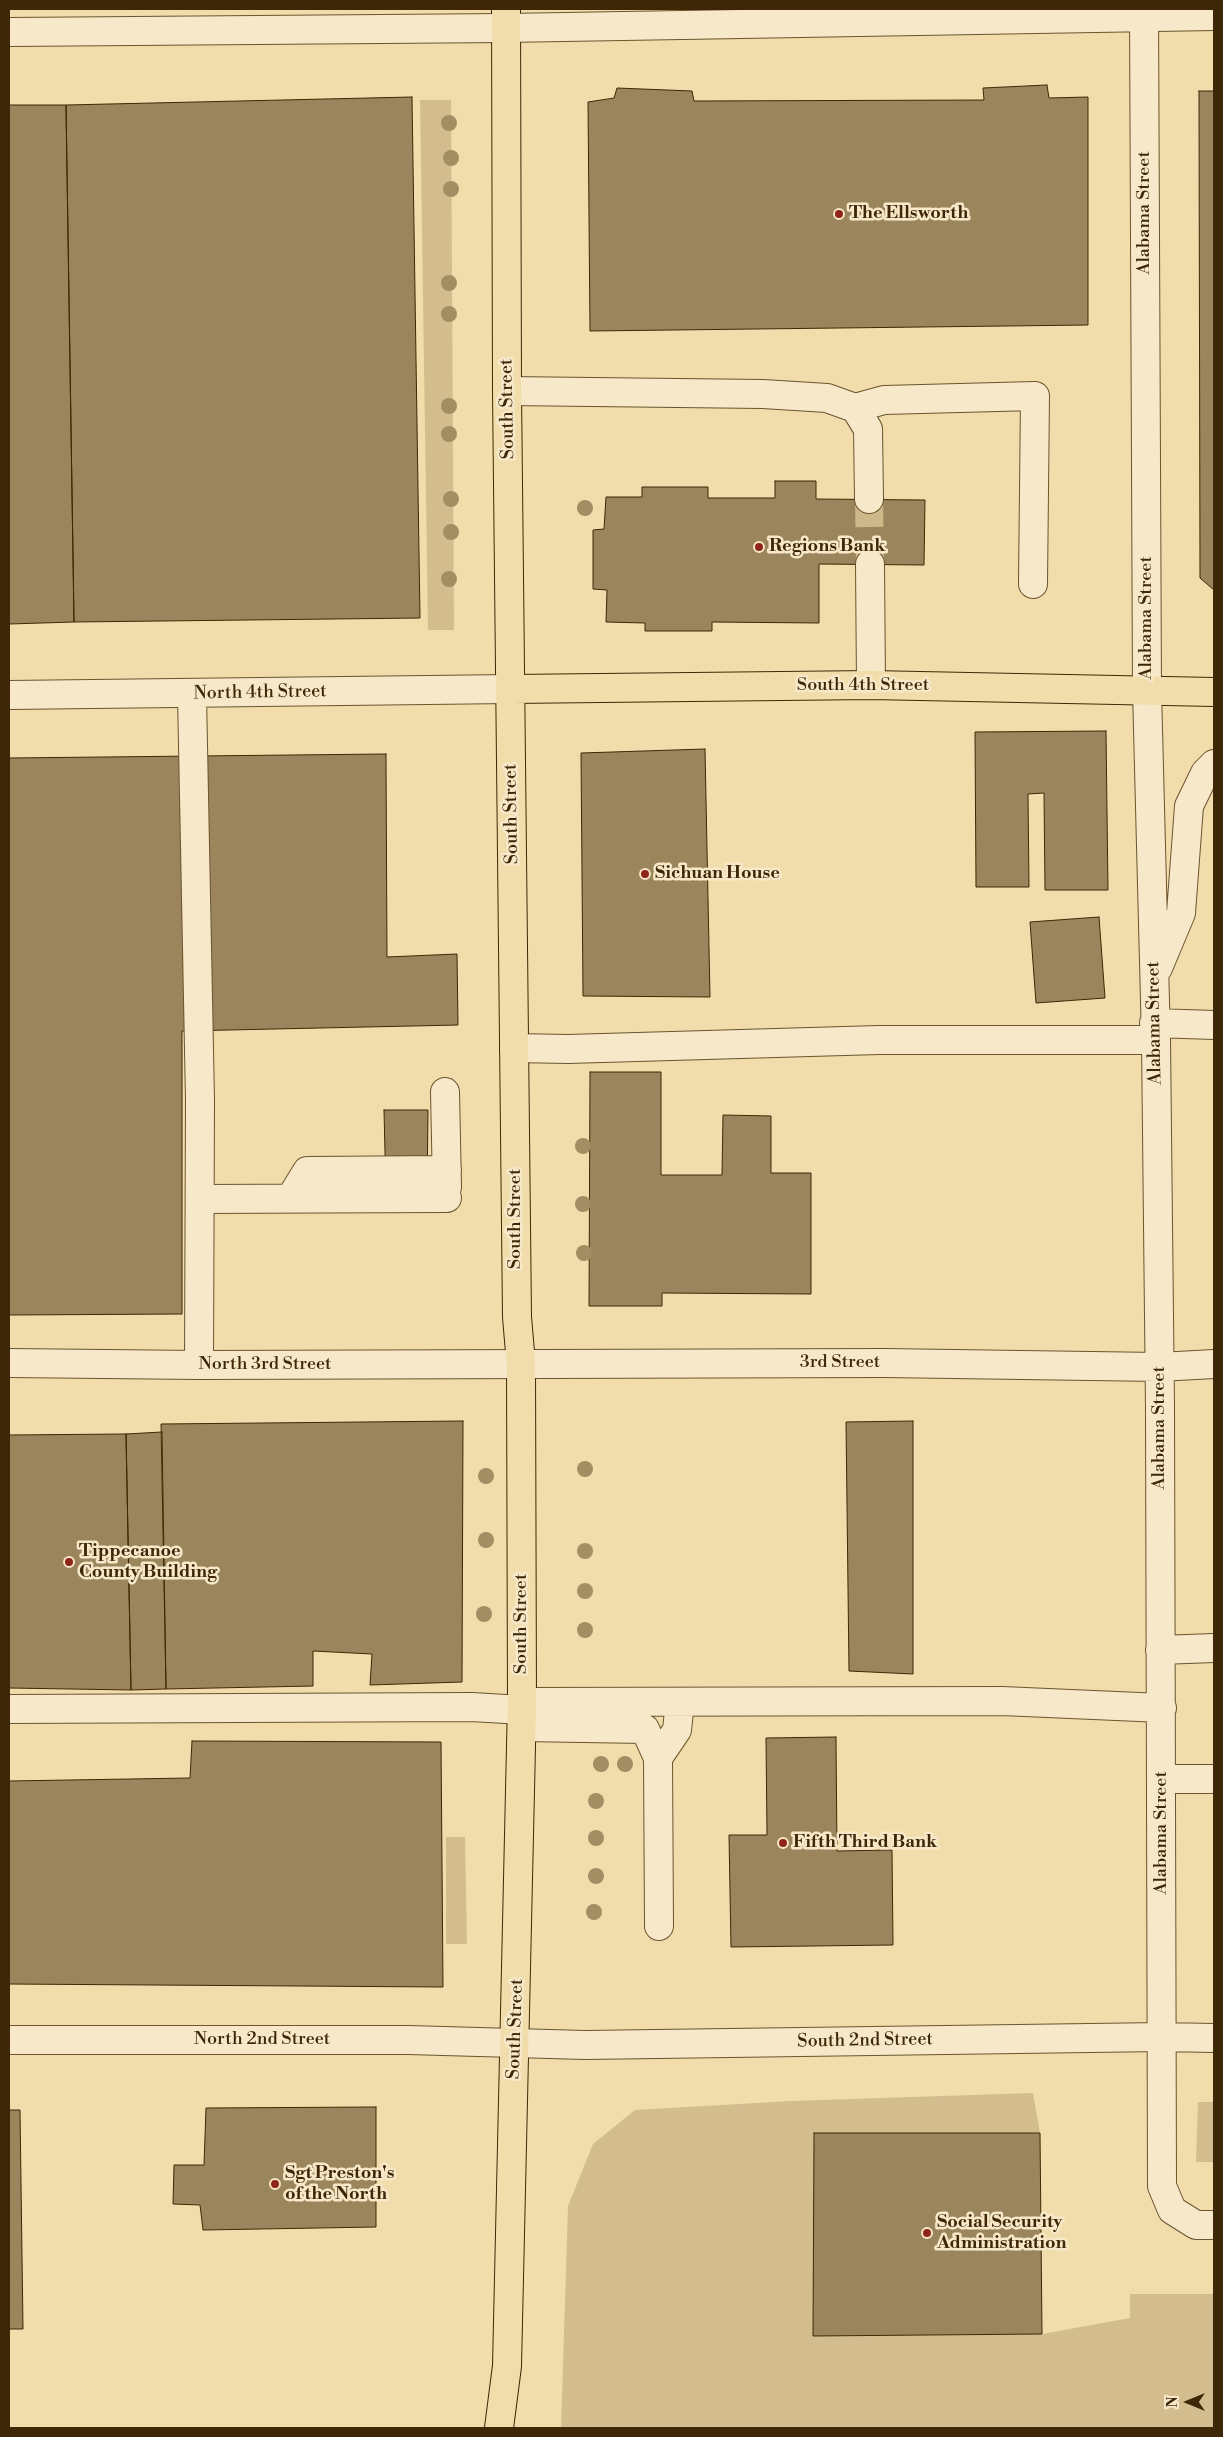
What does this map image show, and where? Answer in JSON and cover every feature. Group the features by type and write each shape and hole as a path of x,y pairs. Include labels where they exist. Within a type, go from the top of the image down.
{"main road":[{"name":"South Street","path":"499,2428 507,2366 516,2042 522,1713 521,1364 517,1317 507,391 506,18"},
{"name":"South 4th Street","path":"511,689 871,686 1214,692"}],"street":[{"path":"9,32 506,18 1038,13 1144,13 1214,16"},
{"name":"Alabama Street","path":"1144,13 1147,690 1155,1032 1162,1708 1162,2186 1172,2210 1196,2225 1214,2225"},
{"path":"507,391 763,394 827,398 855,408 884,400 1035,396 1033,584"},
{"path":"855,408 868,429 869,499"},
{"path":"870,564 871,686"},
{"name":"North 4th Street","path":"9,695 511,689"},
{"path":"192,694 200,1100 199,1365"},
{"path":"1154,976 1181,913 1189,806 1205,773 1214,764"},
{"path":"514,1048 568,1049 1155,1032 1214,1025"},
{"path":"200,1199 291,1197 447,1200 445,1092"},
{"path":"291,1197 308,1171 447,1170"},
{"name":"North 3rd Street","path":"9,1363 199,1365 521,1364"},
{"name":"3rd Street","path":"521,1364 885,1363 1159,1366 1214,1364"},
{"path":"1160,1650 1214,1648"},
{"path":"522,1713 680,1702 1002,1701 1162,1708"},
{"path":"658,1758 677,1730 680,1702"},
{"path":"9,1709 472,1707 645,1729 658,1758 658,1926"},
{"path":"1162,1779 1214,1779"},
{"name":"South 2nd Street","path":"516,2042 585,2045 1162,2037 1214,2038"},
{"name":"North 2nd Street","path":"9,2040 516,2042"}],"shaded area":[{"path":"420,100 451,100 454,630 428,630"},
{"path":"446,1837 465,1837 467,1944 446,1944"},
{"path":"1033,2093 1040,2133 814,2133 813,2336 1042,2334 1130,2318 1130,2294 1214,2294 1214,2428 561,2428 568,2206 593,2144 635,2110 791,2101"},
{"path":"1198,2102 1214,2102 1214,2162 1196,2162"}],"building":[{"name":"The Ellsworth","path":"1047,85 1049,98 1088,97 1088,325 590,331 588,102 614,98 617,88 692,91 694,101 984,100 983,88"},
{"path":"1199,91 1214,91 1214,590 1200,578"},
{"path":"412,97 420,618 74,622 66,105"},
{"path":"9,105 66,105 74,622 9,624"},
{"name":"Regions Bank","path":"775,481 816,481 816,499 925,500 924,565 819,564 819,623 712,622 712,631 645,631 645,623 606,622 607,590 593,589 593,530 604,529 606,497 642,497 642,487 708,487 708,498 775,498"},
{"path":"1106,731 1108,890 1045,890 1044,793 1028,794 1029,887 976,887 975,732"},
{"name":"Sichuan House","path":"705,749 710,997 583,996 581,753"},
{"path":"386,754 387,957 457,954 458,1025 182,1031 182,1314 9,1315 9,758"},
{"path":"1099,917 1105,998 1036,1003 1030,922"},
{"path":"590,1072 661,1072 661,1175 722,1175 723,1115 771,1116 771,1173 811,1173 811,1294 662,1293 662,1306 589,1306"},
{"path":"384,1110 428,1110 427,1194 386,1195"},
{"path":"463,1421 462,1682 370,1685 372,1654 313,1651 313,1686 166,1689 161,1424"},
{"path":"913,1421 913,1674 849,1671 846,1422"},
{"path":"162,1432 166,1689 131,1690 126,1434"},
{"name":"Tippecanoe County Building","path":"126,1434 131,1690 9,1688 9,1435"},
{"name":"Fifth Third Bank","path":"836,1737 837,1851 892,1850 893,1945 731,1947 729,1835 767,1835 766,1738"},
{"path":"192,1741 441,1742 443,1987 9,1984 9,1781 190,1778"},
{"name":"Sgt Preston's of the North","path":"376,2107 376,2227 203,2230 200,2205 173,2204 174,2165 204,2165 206,2108"},
{"path":"9,2110 20,2110 23,2329 9,2329"},
{"name":"Social Security Administration","path":"814,2133 1040,2133 1042,2334 813,2336"}],"tunnel":[{"path":"869,499 870,564"}],"place":[{"name":"The Ellsworth","path":"839,214"},
{"name":"Regions Bank","path":"759,547"},
{"name":"Sichuan House","path":"645,874"},
{"name":"Tippecanoe County Building","path":"69,1562"},
{"name":"Fifth Third Bank","path":"783,1843"},
{"name":"Sgt Preston's of the North","path":"275,2184"},
{"name":"Social Security Administration","path":"927,2233"}]}
